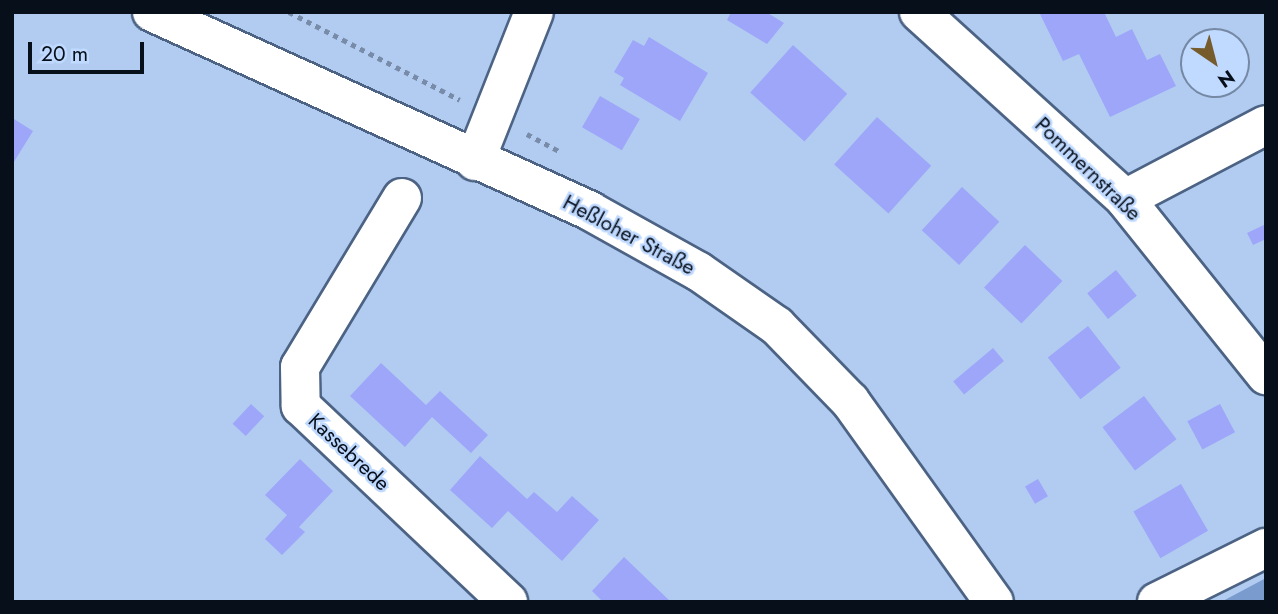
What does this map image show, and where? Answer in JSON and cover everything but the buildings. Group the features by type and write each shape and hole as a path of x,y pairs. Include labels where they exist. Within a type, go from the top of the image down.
{"street":[{"name":"Heßloher Straße","path":"152,12 590,211 647,242 777,326 850,401 994,602"},
{"path":"475,161 534,12"},
{"name":"Pommernstraße","path":"919,12 1125,199 1266,376"},
{"path":"1125,199 1266,125"},
{"name":"Kassebrede","path":"402,198 300,367 301,406 508,602"},
{"path":"1157,602 1266,548"}],"shaded area":[{"path":"1266,578 1266,602 1221,602"}]}
